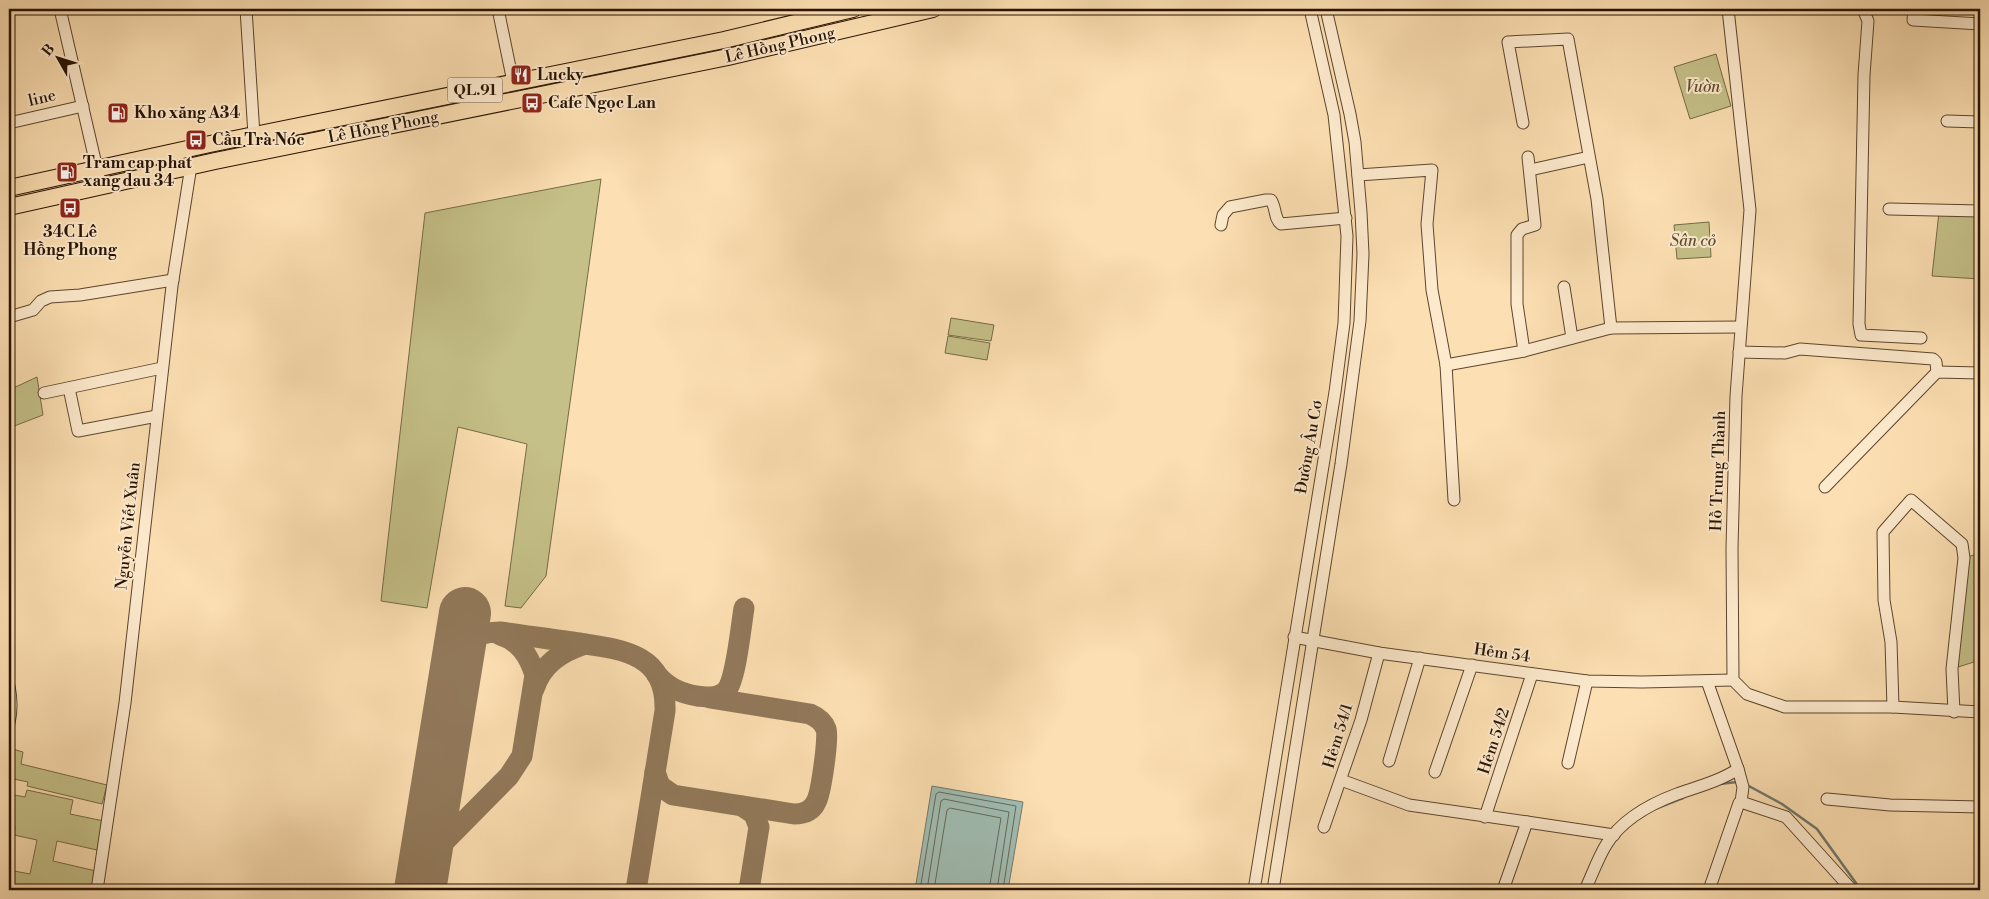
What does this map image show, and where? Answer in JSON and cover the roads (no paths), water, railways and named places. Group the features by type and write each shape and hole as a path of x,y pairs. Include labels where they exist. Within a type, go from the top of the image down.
{"highway":[{"name":"Lê Hồng Phong","path":"9,188 210,144 724,40 853,9"},
{"name":"Lê Hồng Phong","path":"11,207 214,161 728,57 934,9"},
{"path":"210,144 214,161"}],"street":[{"path":"60,9 101,186"},
{"path":"246,9 254,135"},
{"path":"498,9 513,82"},
{"name":"Đường Âu Cơ","path":"1254,890 1330,422 1346,303 1346,218 1334,114 1310,9"},
{"name":"Đường Âu Cơ","path":"1273,890 1347,424 1360,321 1362,289 1361,212 1358,175 1350,114 1326,9"},
{"name":"Hồ Trung Thành","path":"1728,9 1750,210 1740,327 1732,518 1733,680"},
{"path":"1864,9 1868,20 1864,94 1859,324 1861,335 1921,338"},
{"path":"1914,9 1913,20 1980,24"},
{"path":"1523,123 1508,42 1568,39 1597,199 1611,328"},
{"name":"line","path":"9,123 83,106"},
{"path":"1947,121 1980,122"},
{"path":"1524,351 1517,304 1518,235 1522,229 1536,225 1528,157"},
{"path":"1530,170 1589,157"},
{"name":"Nguyễn Viết Xuân","path":"97,890 124,702 173,280 192,166"},
{"path":"1358,175 1432,170 1427,224 1432,290 1446,365 1454,500"},
{"path":"1221,225 1223,215 1230,207 1266,200 1271,200 1273,203 1278,222 1281,224 1346,218"},
{"path":"1889,209 1980,211"},
{"path":"9,317 33,310 41,301 50,297 80,295 173,280"},
{"path":"1564,287 1572,338"},
{"path":"1446,365 1524,351 1611,328 1740,327"},
{"path":"1739,352 1785,353 1800,348 1933,359 1936,362 1937,372"},
{"path":"44,392 162,368"},
{"path":"1825,487 1937,372 1980,373"},
{"path":"69,388 78,431 157,416"},
{"path":"1330,422 1347,424"},
{"path":"1893,707 1891,642 1884,600 1883,532 1911,500 1962,544 1964,558 1952,669 1954,712"},
{"name":"Hẻm 54","path":"1294,637 1379,653 1587,681 1733,680"},
{"name":"Hẻm 54/1","path":"1324,828 1361,720 1379,653"},
{"path":"1388,761 1420,658"},
{"path":"1435,772 1472,665"},
{"name":"Hẻm 54/2","path":"1485,817 1532,674"},
{"path":"1733,680 1747,694 1785,707 1893,707 1980,712"},
{"path":"1568,763 1587,681"},
{"path":"1707,681 1742,784 1742,802 1739,803 1709,890"},
{"path":"9,686 12,713 9,724"},
{"path":"1585,890 1603,850 1614,834 1642,810 1738,769"},
{"path":"1341,780 1409,806 1614,834"},
{"path":"1827,799 1890,805 1980,806"},
{"path":"1742,802 1786,817 1852,890"},
{"path":"1503,890 1527,822"}],"water":[{"path":"932,786 1023,802 1008,890 915,890"}],"waterway":[{"path":"1720,784 1737,782"},
{"path":"1747,785 1782,804 1817,829 1861,890"},
{"path":"1655,809 1683,798"}],"place":[{"name":"Lucky","path":"521,75"},
{"name":"Cafe Ngọc Lan","path":"532,103"},
{"name":"Kho xăng A34","path":"118,113"},
{"name":"Cầu Trà Nóc","path":"196,140"},
{"name":"Tram cap phat xang dau 34","path":"67,172"},
{"name":"34C Lê Hồng Phong","path":"70,208"}],"park label":[{"name":"Vườn","path":"1703,87"},
{"name":"Sân cỏ","path":"1693,241"}]}
